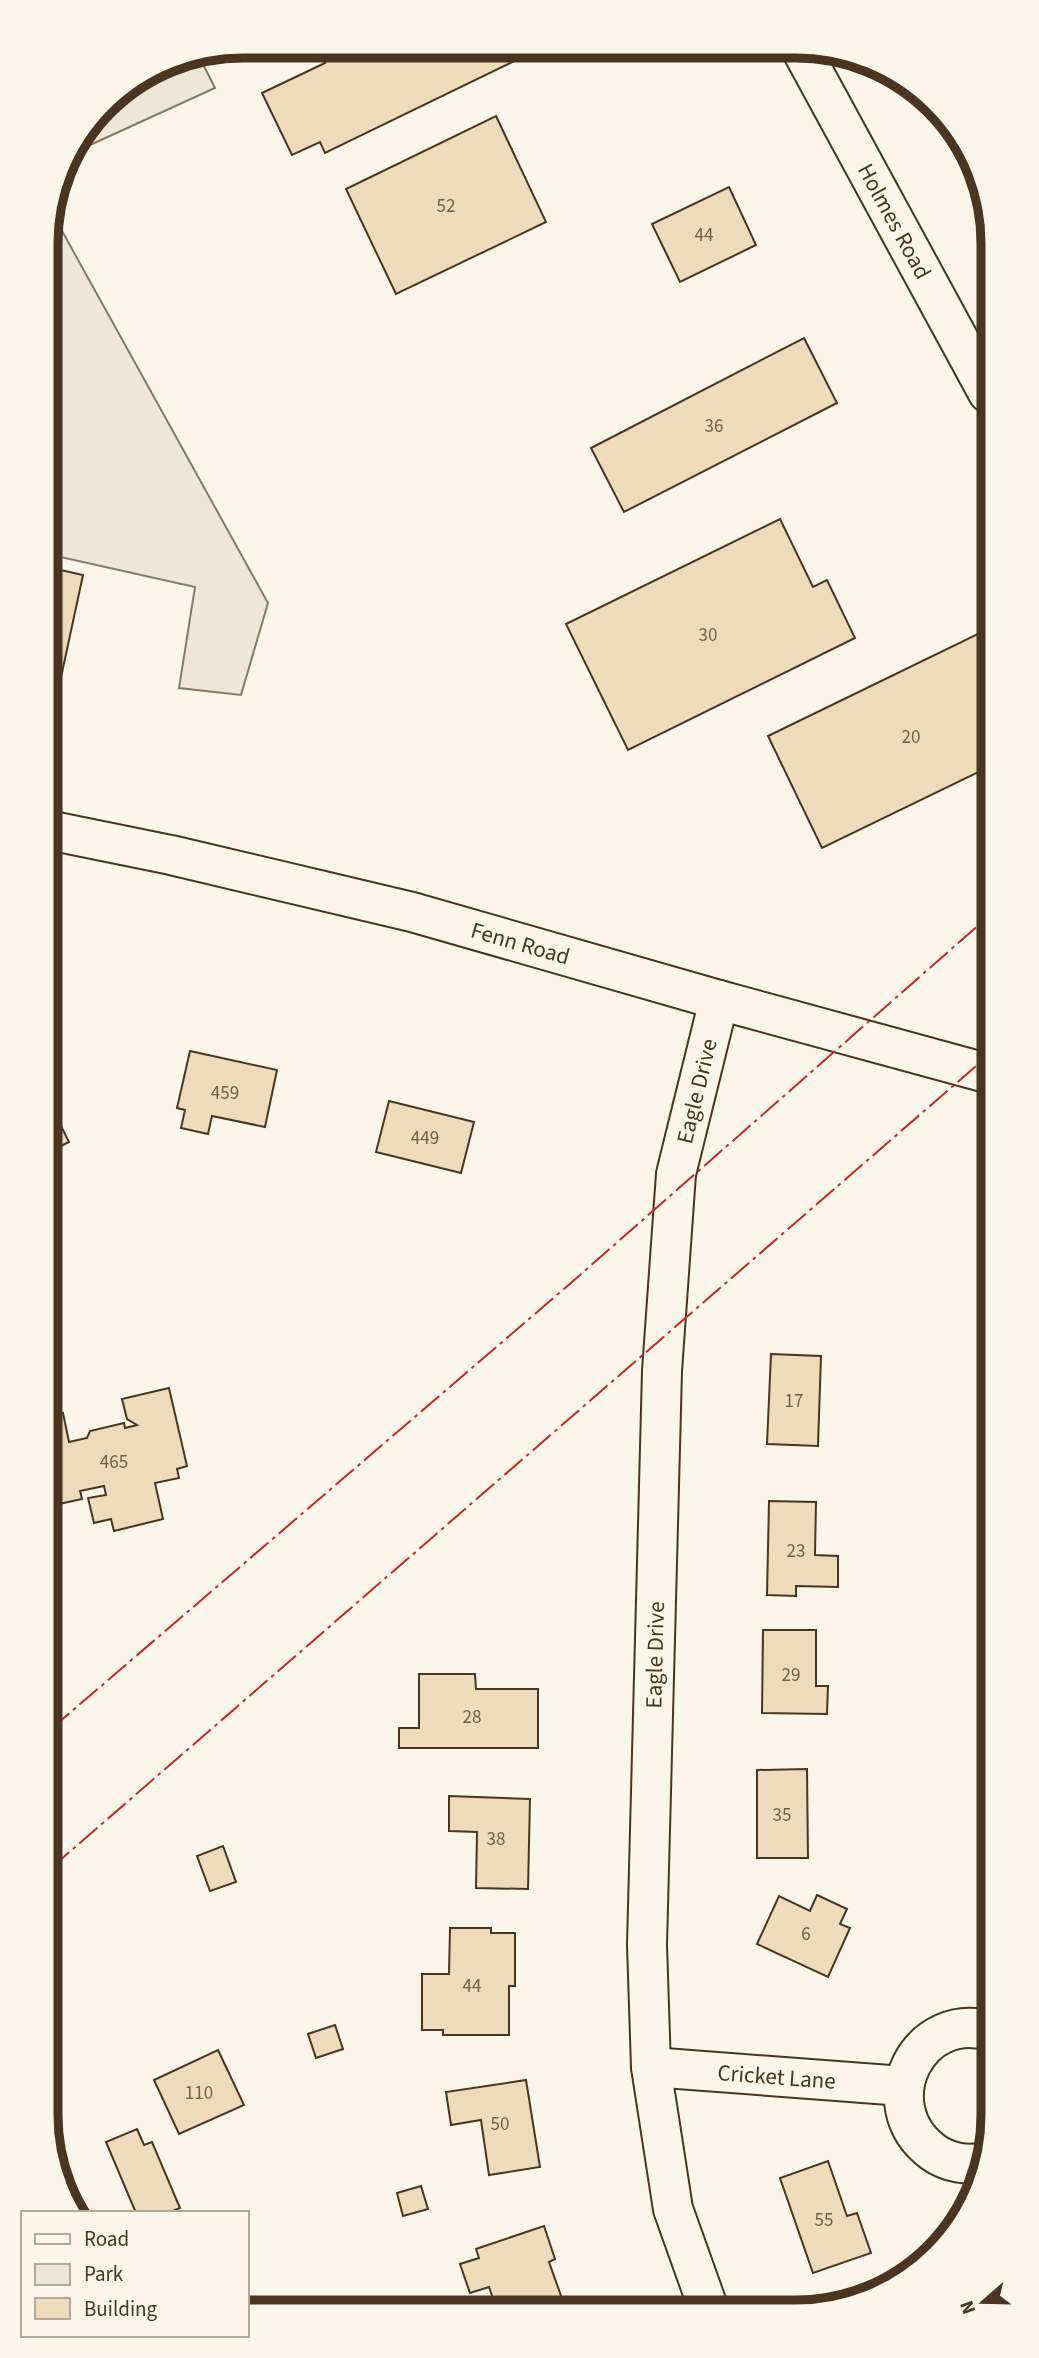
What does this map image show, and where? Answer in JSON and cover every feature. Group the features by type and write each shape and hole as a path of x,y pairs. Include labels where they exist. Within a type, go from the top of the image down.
{"street":[{"name":"Holmes Road","path":"807,58 981,380"},
{"name":"Fenn Road","path":"58,832 171,855 412,912 981,1072"},
{"name":"Eagle Drive","path":"706,2300 673,2209 651,2067 647,1945 662,1371 676,1174 719,1000"},
{"path":"975,2163 960,2164 940,2157 923,2144 910,2127 903,2107 904,2086 910,2066 922,2048 940,2035 960,2029 981,2029"},
{"name":"Cricket Lane","path":"651,2067 904,2086"}],"green space":[{"path":"202,62 215,88 85,147 112,112 150,82"},
{"path":"59,225 268,603 241,695 179,688 195,587 58,556"}],"building":[{"path":"322,58 520,58 325,153 320,142 292,155 262,93 325,63"},
{"path":"496,116 546,222 396,294 346,189"},
{"path":"729,187 756,245 680,282 652,224"},
{"path":"804,338 837,403 624,512 591,448"},
{"path":"780,519 813,587 827,580 855,638 628,750 566,624"},
{"path":"58,569 83,575 58,691"},
{"path":"981,632 981,771 822,848 768,736"},
{"path":"190,1051 277,1070 265,1127 212,1116 208,1134 181,1128 185,1110 177,1108"},
{"path":"389,1101 474,1122 461,1173 376,1152"},
{"path":"58,1120 69,1142 58,1148"},
{"path":"771,1354 821,1356 818,1446 767,1444"},
{"path":"169,1388 187,1466 177,1469 179,1478 155,1483 163,1519 114,1531 111,1519 94,1523 88,1498 106,1495 104,1486 80,1491 82,1499 58,1504 58,1414 63,1413 69,1442 87,1438 90,1431 124,1423 125,1428 137,1425 127,1419 122,1399"},
{"path":"769,1501 816,1502 815,1555 838,1556 838,1587 796,1586 796,1596 767,1595"},
{"path":"763,1630 816,1630 816,1686 828,1686 827,1714 762,1713"},
{"path":"419,1674 475,1674 476,1689 538,1689 538,1748 399,1748 399,1728 419,1728"},
{"path":"807,1769 808,1858 757,1858 757,1770"},
{"path":"449,1796 530,1799 528,1889 476,1888 477,1832 449,1831"},
{"path":"223,1846 236,1882 210,1891 197,1856"},
{"path":"817,1895 847,1909 840,1924 850,1928 828,1977 757,1944 779,1896 810,1911"},
{"path":"450,1928 491,1928 491,1933 515,1933 515,1986 509,1986 509,2035 443,2035 443,2030 422,2030 422,1974 449,1974"},
{"path":"335,2025 343,2049 316,2058 308,2034"},
{"path":"218,2050 244,2105 179,2134 154,2080"},
{"path":"526,2080 540,2167 489,2175 481,2120 451,2125 446,2092"},
{"path":"137,2129 144,2145 152,2142 180,2208 173,2211 135,2211 106,2142"},
{"path":"828,2161 847,2216 857,2213 871,2253 813,2273 780,2178"},
{"path":"421,2186 428,2209 403,2216 397,2193"},
{"path":"544,2226 555,2259 549,2262 563,2300 494,2300 489,2287 470,2293 460,2264 479,2258 476,2249"}],"power":[{"path":"58,1723 564,1289 981,923"},
{"path":"58,1862 981,1062"}]}
